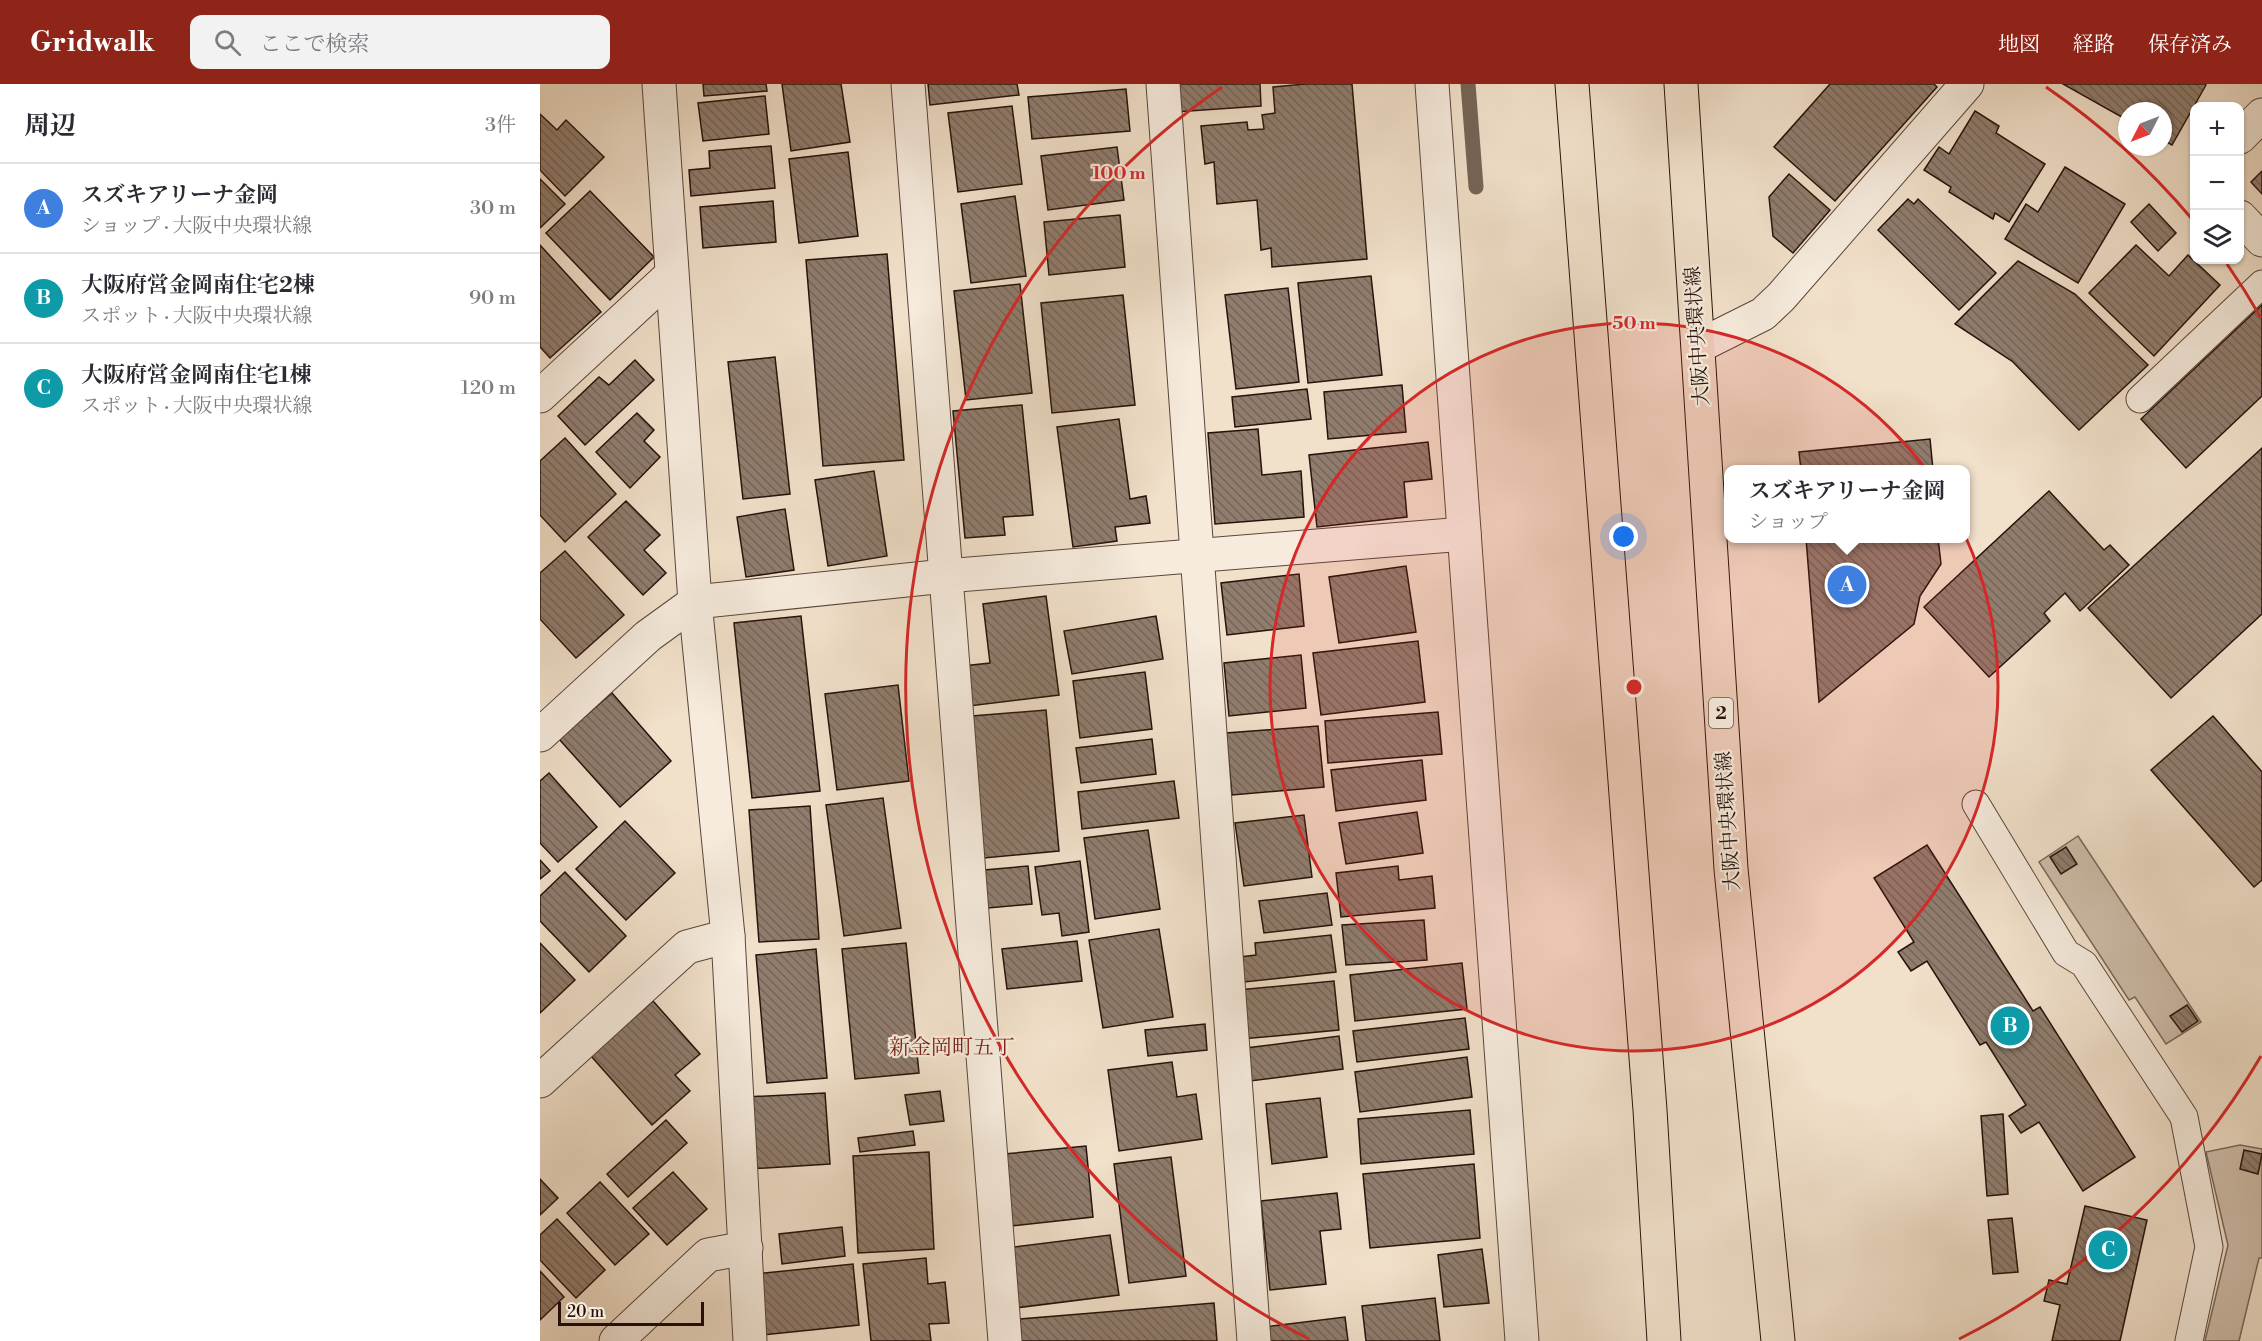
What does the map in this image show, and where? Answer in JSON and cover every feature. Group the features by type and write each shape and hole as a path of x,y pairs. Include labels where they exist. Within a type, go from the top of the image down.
{"main road":[{"path":"1572,84 1650,1110 1664,1341"},
{"name":"大阪中央環状線","path":"1681,84 1731,869 1778,1341"}],"street":[{"path":"659,84 695,602 728,936 750,1341"},
{"path":"908,84 1005,1341"},
{"path":"1163,84 1254,1341"},
{"path":"1432,84 1522,1341"},
{"path":"1699,346 1762,314 1781,297 1967,84"},
{"path":"2244,133 2262,115"},
{"path":"2244,222 2262,240"},
{"path":"540,396 671,275"},
{"path":"540,735 648,636 695,602 945,576 1464,534"},
{"path":"540,1081 687,947 728,936"},
{"path":"616,1341 708,1255 746,1248"}],"lane":[{"path":"2140,399 2262,284"},
{"path":"1976,804 2066,953 2084,964 2184,1117 2209,1247 2189,1341"}],"shaded area":[{"path":"2078,836 2201,1022 2166,1044 2135,997 2129,1000 2039,862"},
{"path":"2240,1145 2262,1149 2262,1258 2259,1258 2239,1341 2205,1341 2228,1245 2206,1152"}],"building":[{"path":"703,84 766,84 767,91 704,96"},
{"path":"782,84 841,84 850,142 791,151"},
{"path":"928,84 1017,84 1019,95 930,105"},
{"path":"1173,84 1260,84 1261,106 1175,112"},
{"path":"1352,84 1367,259 1272,267 1271,248 1261,250 1257,200 1217,204 1214,162 1205,164 1201,126 1247,122 1248,130 1264,129 1262,115 1275,113 1273,87"},
{"path":"1830,84 1934,84 1937,87 1835,201 1774,147"},
{"path":"2063,84 2206,85 2196,102 2190,102 2190,113 2172,145 2172,102 2118,102 2118,115"},
{"path":"1126,89 1130,131 1032,139 1028,97"},
{"path":"765,96 769,134 703,141 698,103"},
{"path":"1012,106 1022,184 958,192 948,113"},
{"path":"1975,111 1999,126 1996,133 2045,164 2009,222 1995,213 1993,219 1949,192 1951,187 1924,170 1939,147 1949,154"},
{"path":"540,114 557,130 566,120 604,157 565,196 540,170"},
{"path":"771,146 775,188 691,196 689,170 710,168 709,151"},
{"path":"1117,147 1124,200 1048,210 1041,156"},
{"path":"848,152 858,236 799,243 789,159"},
{"path":"2065,167 2125,204 2078,283 2005,239 2026,204 2038,212"},
{"path":"2262,171 2262,194 2251,182"},
{"path":"1789,174 1830,210 1793,253 1773,236 1769,197"},
{"path":"540,179 565,204 540,228"},
{"path":"590,191 654,257 610,300 546,233"},
{"path":"1015,196 1026,276 971,283 961,204"},
{"path":"1908,199 1914,204 1918,199 1996,273 1959,310 1878,230"},
{"path":"773,201 776,242 703,248 700,207"},
{"path":"2149,204 2176,233 2158,251 2131,222"},
{"path":"1120,215 1125,267 1049,275 1044,222"},
{"path":"540,245 601,312 550,358 540,347"},
{"path":"2136,245 2169,276 2188,255 2190,264 2198,264 2220,285 2154,356 2089,293"},
{"path":"887,254 904,460 823,466 806,260"},
{"path":"2018,261 2075,294 2148,365 2079,430 2012,361 1955,324"},
{"path":"1371,276 1382,375 1308,383 1298,283"},
{"path":"1020,284 1032,393 966,400 954,291"},
{"path":"1288,288 1299,382 1236,389 1225,295"},
{"path":"1123,295 1135,405 1052,413 1041,303"},
{"path":"2262,305 2262,396 2186,468 2141,419"},
{"path":"775,357 790,494 743,499 728,362"},
{"path":"635,360 654,380 585,445 558,416 599,377 609,385"},
{"path":"1402,385 1406,432 1328,439 1324,392"},
{"path":"1307,389 1311,419 1235,427 1232,397"},
{"path":"1022,405 1033,515 1003,517 1005,535 965,538 953,411"},
{"path":"637,413 654,430 644,441 660,457 630,488 596,452"},
{"path":"1119,419 1130,499 1146,496 1150,523 1115,527 1117,541 1073,547 1057,427"},
{"path":"1258,429 1262,475 1301,471 1304,517 1215,524 1208,433"},
{"path":"565,438 616,494 565,542 540,515 540,461"},
{"path":"1930,439 1933,465 1800,465 1799,452"},
{"path":"1428,442 1432,479 1404,482 1407,517 1317,527 1309,455"},
{"path":"2262,448 2262,614 2171,698 2088,608"},
{"path":"874,471 887,556 828,566 815,480"},
{"path":"2049,491 2104,550 2110,545 2129,565 2080,611 2065,593 2044,613 2050,621 1989,677 1924,607"},
{"path":"626,501 660,535 644,550 666,573 643,595 588,537"},
{"path":"785,509 794,570 746,577 737,517"},
{"path":"1806,543 1939,543 1941,564 1920,596 1914,624 1819,702"},
{"path":"565,551 624,615 576,658 540,619 540,573"},
{"path":"1406,566 1416,632 1339,643 1329,577"},
{"path":"1299,574 1304,626 1227,635 1221,583"},
{"path":"1046,596 1059,695 969,706 963,666 990,663 983,604"},
{"path":"801,616 820,791 752,798 734,623"},
{"path":"1156,616 1163,659 1072,674 1064,631"},
{"path":"1418,641 1425,702 1321,715 1313,653"},
{"path":"1301,655 1306,708 1229,716 1224,663"},
{"path":"1145,672 1152,729 1080,738 1073,681"},
{"path":"898,685 909,781 837,790 825,694"},
{"path":"612,693 671,761 620,807 559,739"},
{"path":"1046,710 1059,851 984,858 972,716"},
{"path":"1438,712 1442,754 1328,763 1325,721"},
{"path":"2213,716 2262,772 2262,880 2254,887 2151,770"},
{"path":"1318,726 1324,787 1232,795 1226,733"},
{"path":"1152,739 1156,774 1081,783 1076,748"},
{"path":"1422,760 1426,800 1336,811 1331,770"},
{"path":"549,773 597,827 558,862 540,843 540,781"},
{"path":"1174,781 1179,818 1082,829 1078,792"},
{"path":"883,798 901,928 844,936 826,805"},
{"path":"810,806 819,939 759,942 749,810"},
{"path":"1417,812 1423,853 1346,864 1339,823"},
{"path":"1304,815 1312,877 1244,886 1235,823"},
{"path":"625,821 675,873 626,920 576,869"},
{"path":"1148,830 1160,909 1095,919 1084,838"},
{"path":"1927,845 2033,1011 2040,1007 2135,1157 2083,1191 2039,1122 2021,1133 2009,1116 2026,1105 1986,1042 1980,1045 1927,961 1911,971 1898,952 1914,942 1874,878"},
{"path":"2066,847 2077,864 2061,874 2050,857"},
{"path":"540,860 550,871 540,879"},
{"path":"1080,861 1089,932 1062,936 1059,913 1042,915 1035,867"},
{"path":"1028,866 1032,904 988,908 973,871"},
{"path":"1398,866 1399,880 1432,876 1435,908 1341,917 1336,873"},
{"path":"565,872 626,936 589,972 540,921 540,896"},
{"path":"1327,893 1332,925 1264,933 1259,901"},
{"path":"1424,920 1427,960 1346,965 1342,925"},
{"path":"1159,929 1173,1017 1103,1028 1089,940"},
{"path":"1331,935 1336,972 1235,983 1232,958 1256,955 1255,943"},
{"path":"1077,941 1082,981 1007,989 1002,949"},
{"path":"540,943 575,980 540,1013"},
{"path":"906,943 919,1073 855,1079 842,949"},
{"path":"816,949 827,1078 767,1083 756,955"},
{"path":"1462,963 1467,1009 1355,1021 1350,975"},
{"path":"1334,981 1339,1030 1242,1039 1238,990"},
{"path":"653,1001 700,1054 675,1075 690,1091 652,1125 591,1056"},
{"path":"2187,1005 2198,1021 2182,1032 2170,1016"},
{"path":"1465,1018 1469,1049 1357,1062 1353,1031"},
{"path":"1205,1024 1207,1050 1148,1056 1145,1030"},
{"path":"1339,1036 1343,1069 1250,1081 1246,1048"},
{"path":"1467,1057 1472,1097 1360,1112 1355,1072"},
{"path":"1172,1062 1177,1097 1196,1094 1202,1139 1119,1151 1108,1070"},
{"path":"940,1091 944,1121 910,1125 905,1095"},
{"path":"825,1093 830,1164 749,1169 745,1097"},
{"path":"1320,1098 1327,1157 1272,1164 1266,1104"},
{"path":"1470,1110 1474,1154 1361,1164 1358,1119"},
{"path":"2003,1114 2008,1194 1987,1196 1981,1116"},
{"path":"666,1120 687,1143 628,1197 607,1174"},
{"path":"913,1131 915,1145 860,1152 858,1138"},
{"path":"1086,1146 1093,1217 1012,1226 1004,1154"},
{"path":"2244,1150 2262,1154 2258,1174 2240,1169"},
{"path":"929,1152 934,1249 858,1253 853,1156"},
{"path":"1171,1157 1186,1276 1129,1283 1114,1164"},
{"path":"1474,1164 1480,1238 1370,1248 1363,1174"},
{"path":"673,1172 707,1209 667,1245 633,1208"},
{"path":"540,1179 558,1198 540,1215"},
{"path":"600,1182 649,1234 615,1265 567,1213"},
{"path":"1337,1193 1341,1229 1320,1231 1326,1284 1270,1290 1261,1201"},
{"path":"2085,1206 2147,1220 2120,1341 2052,1341 2060,1305 2044,1301 2049,1280 2067,1284"},
{"path":"2012,1218 2018,1272 1993,1274 1988,1220"},
{"path":"557,1219 605,1270 576,1298 540,1260 540,1235"},
{"path":"842,1227 845,1256 782,1264 779,1234"},
{"path":"1110,1235 1119,1295 1015,1308 1007,1248"},
{"path":"1482,1249 1489,1303 1444,1307 1438,1255"},
{"path":"926,1258 928,1284 945,1282 949,1323 929,1324 931,1341 871,1341 863,1264"},
{"path":"853,1264 859,1325 761,1335 755,1274"},
{"path":"540,1271 564,1297 540,1320"},
{"path":"1435,1298 1440,1341 1366,1341 1362,1306"},
{"path":"1214,1303 1217,1341 1021,1341 1020,1319"},
{"path":"1345,1317 1348,1341 1265,1341 1263,1327"}],"waterway":[{"path":"1468,84 1476,187"}],"place":[{"name":"スズキアリーナ金岡","path":"1847,585"},
{"name":"大阪府営金岡南住宅2棟","path":"2010,1026"},
{"name":"大阪府営金岡南住宅1棟","path":"2108,1250"}],"district":[{"name":"新金岡町五丁","path":"952,1048"}]}
